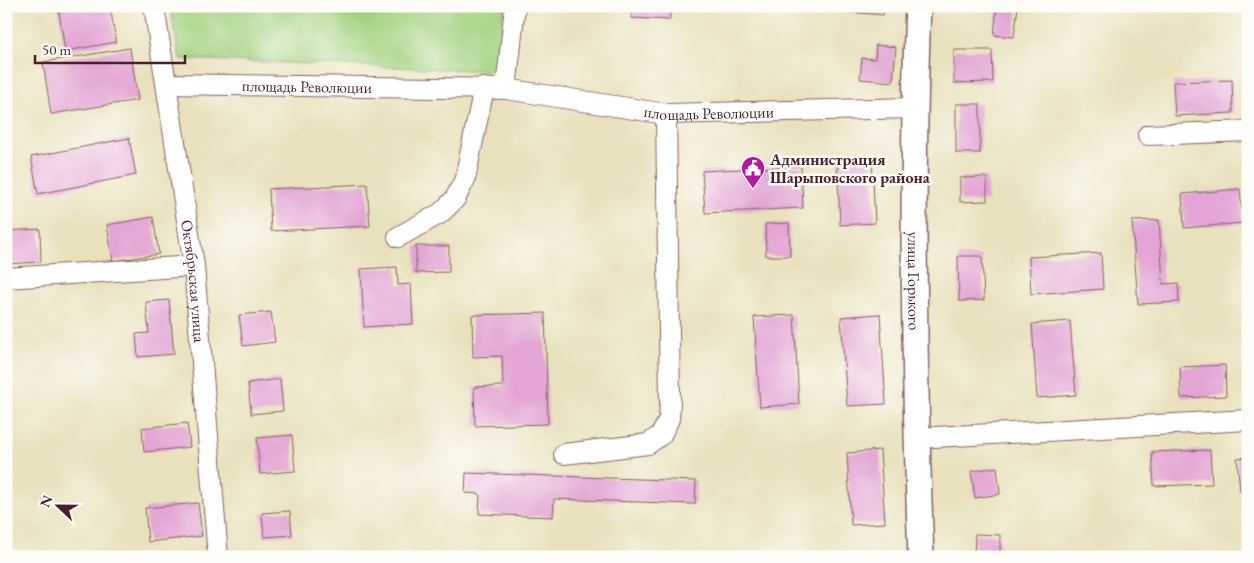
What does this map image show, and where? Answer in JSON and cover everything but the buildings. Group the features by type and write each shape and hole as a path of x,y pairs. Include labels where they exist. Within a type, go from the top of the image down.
{"main road":[{"name":"улица Горького","path":"918,6 914,108 916,438 921,557"}],"street":[{"name":"Октябрьская улица","path":"154,6 194,266 218,557"},
{"path":"506,89 515,6"},
{"name":"площадь Революции","path":"167,84 506,89 666,114 914,108"},
{"path":"398,237 441,213 455,199 465,179 484,88"},
{"path":"564,454 648,444 661,435 668,419 670,403 666,114"},
{"path":"1148,135 1248,131"},
{"path":"6,278 194,266"},
{"path":"916,438 1248,420"}],"green space":[{"path":"170,6 504,6 498,71 180,59"}],"place":[{"name":"Администрация Шарыповского района","path":"753,189"}]}
